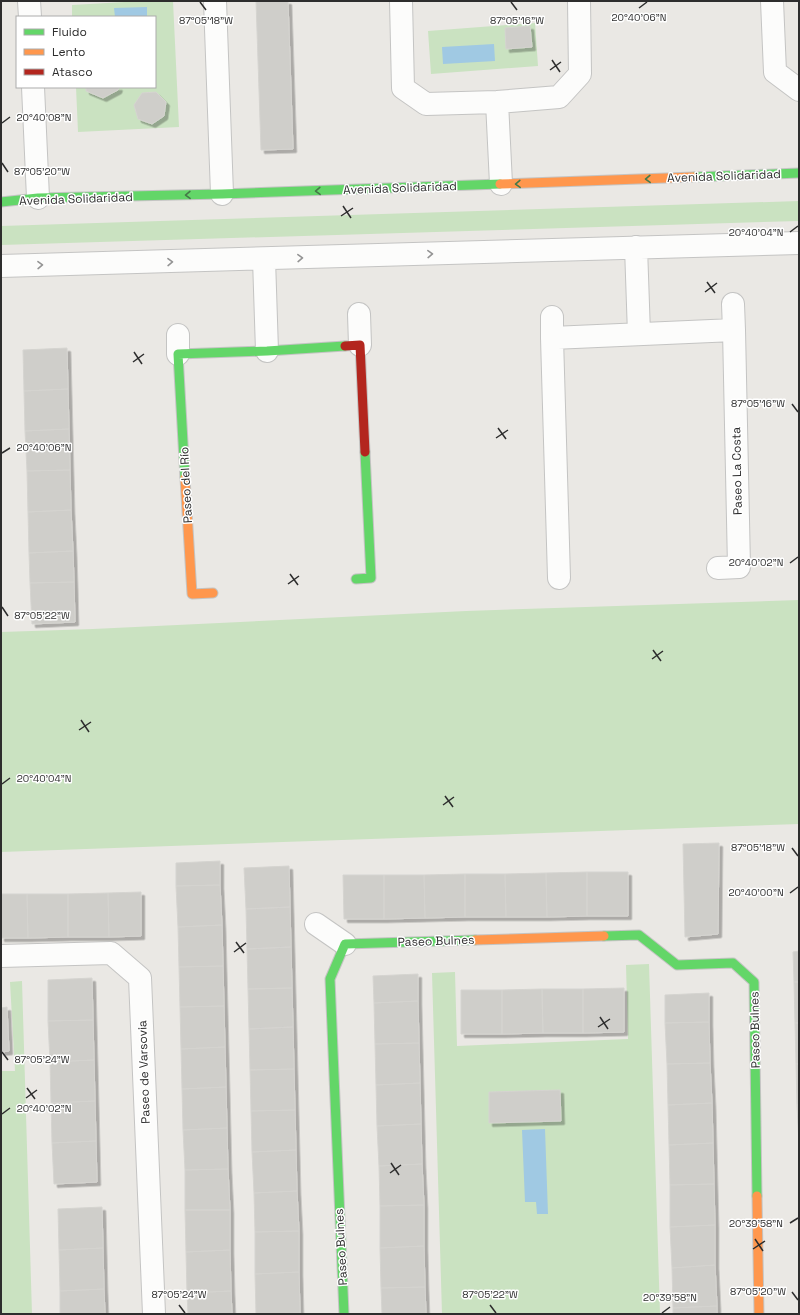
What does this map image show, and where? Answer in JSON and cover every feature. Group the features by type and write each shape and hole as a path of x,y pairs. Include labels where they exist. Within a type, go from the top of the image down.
{"street":[{"path":"29,1 30,16"},
{"path":"215,1 222,194"},
{"path":"401,1 403,88 426,104 497,102 559,97 580,74 579,1"},
{"path":"772,1 775,72 799,90"},
{"path":"33,88 38,198"},
{"path":"497,102 501,184"},
{"name":"Avenida Solidaridad","path":"1,202 38,198 222,194 799,173"},
{"path":"1,266 264,260 799,243"},
{"path":"636,247 639,334"},
{"path":"264,260 267,351"},
{"name":"Paseo La Costa","path":"718,568 739,568 733,304"},
{"path":"356,579 371,578 359,314"},
{"path":"559,578 552,327 639,334 734,330"},
{"name":"Paseo del Río","path":"212,593 192,594 178,344 267,351 360,345"},
{"path":"316,924 345,944"},
{"name":"Paseo Bulnes","path":"344,1314 330,979 345,944 639,935 677,964 733,963 754,982 759,1314"},
{"name":"Paseo de Varsovia","path":"1,956 111,953 140,978 154,1314"}],"green space":[{"path":"142,1 173,1 179,127 78,132 76,88 156,88 156,16 72,16 72,5"},
{"path":"535,23 538,66 431,74 428,31"},
{"path":"799,201 799,221 1,245 1,226"},
{"path":"799,600 799,824 1,852 1,632 466,611"},
{"path":"649,964 660,1314 442,1314 432,973 455,972 457,1046 628,1039 626,965"},
{"path":"22,981 32,1314 1,1314 1,1071 15,1071 10,982"}],"water":[{"path":"147,7 147,16 115,16 114,8"},
{"path":"494,44 495,61 443,64 442,47"},
{"path":"545,1129 548,1214 537,1214 536,1202 525,1202 522,1130"}],"building":[{"path":"256,1 288,1 293,149 261,150"},
{"path":"530,26 532,47 506,49 505,28"},
{"path":"86,88 119,88 118,90 103,98 86,91"},
{"path":"156,92 166,102 164,116 152,124 138,119 134,105 142,93"},
{"path":"67,348 68,389 24,391 23,350"},
{"path":"68,389 69,429 25,431 24,391"},
{"path":"69,429 70,470 27,471 25,431"},
{"path":"70,470 71,510 28,512 27,471"},
{"path":"71,510 73,551 29,553 28,512"},
{"path":"73,551 74,582 30,583 29,553"},
{"path":"74,582 75,622 32,624 30,583"},
{"path":"719,843 718,934 685,937 683,844"},
{"path":"220,861 220,885 176,886 176,863"},
{"path":"289,866 290,907 246,909 244,868"},
{"path":"587,872 628,872 628,916 587,916"},
{"path":"587,872 587,916 547,917 546,873"},
{"path":"546,873 547,917 506,917 505,874"},
{"path":"465,874 505,874 506,917 465,917"},
{"path":"465,874 465,917 425,918 424,875"},
{"path":"343,875 384,875 384,919 344,919"},
{"path":"384,875 424,875 425,918 384,919"},
{"path":"220,885 222,925 178,927 176,886"},
{"path":"141,892 141,936 109,937 108,893"},
{"path":"108,893 109,937 68,937 68,894"},
{"path":"1,894 27,894 28,938 1,938"},
{"path":"27,894 68,894 68,937 28,938"},
{"path":"290,907 291,947 247,949 246,909"},
{"path":"222,925 223,966 179,967 178,927"},
{"path":"291,947 292,988 248,989 247,949"},
{"path":"799,951 799,982 794,982 793,952"},
{"path":"223,966 224,1006 180,1007 179,967"},
{"path":"418,974 418,1001 374,1003 373,976"},
{"path":"92,978 93,1020 48,1021 48,980"},
{"path":"794,982 799,982 799,1023 795,1023"},
{"path":"292,988 293,1027 249,1029 248,989"},
{"path":"624,988 624,1032 583,1033 583,989"},
{"path":"542,989 543,1033 502,1034 502,990"},
{"path":"542,989 583,989 583,1033 543,1033"},
{"path":"461,990 502,990 502,1034 461,1034"},
{"path":"709,993 709,1022 665,1023 665,995"},
{"path":"418,1001 419,1043 375,1044 374,1003"},
{"path":"224,1006 225,1047 181,1049 180,1007"},
{"path":"7,1007 9,1051 1,1052 1,1008"},
{"path":"93,1020 94,1060 50,1062 48,1021"},
{"path":"709,1022 710,1063 667,1064 665,1023"},
{"path":"795,1023 799,1023 799,1064 796,1064"},
{"path":"293,1027 294,1069 250,1070 249,1029"},
{"path":"419,1043 420,1083 376,1085 375,1044"},
{"path":"225,1047 226,1087 182,1089 181,1049"},
{"path":"94,1060 95,1101 51,1103 50,1062"},
{"path":"710,1063 712,1103 668,1105 667,1064"},
{"path":"796,1064 799,1064 799,1105 797,1105"},
{"path":"294,1069 295,1110 251,1111 250,1070"},
{"path":"420,1083 421,1124 377,1126 376,1085"},
{"path":"226,1087 227,1128 183,1130 182,1089"},
{"path":"560,1090 561,1121 489,1123 489,1092"},
{"path":"95,1101 96,1141 52,1143 51,1103"},
{"path":"712,1103 713,1143 669,1145 668,1105"},
{"path":"797,1105 799,1105 799,1145"},
{"path":"295,1110 296,1150 252,1152 251,1111"},
{"path":"421,1124 422,1164 379,1166 377,1126"},
{"path":"227,1128 228,1169 185,1170 183,1130"},
{"path":"96,1141 97,1182 54,1184 52,1143"},
{"path":"713,1143 714,1184 670,1185 669,1145"},
{"path":"296,1150 297,1191 254,1193 252,1152"},
{"path":"422,1164 424,1205 380,1206 379,1166"},
{"path":"228,1169 230,1210 185,1210 185,1170"},
{"path":"714,1184 715,1225 670,1227 670,1185"},
{"path":"297,1191 299,1231 255,1232 254,1193"},
{"path":"424,1205 424,1246 380,1248 380,1206"},
{"path":"102,1207 103,1248 59,1250 58,1209"},
{"path":"185,1210 230,1210 230,1250 186,1252"},
{"path":"715,1225 715,1265 672,1268 670,1227"},
{"path":"299,1231 299,1272 255,1274 255,1232"},
{"path":"424,1246 425,1287 381,1288 380,1248"},
{"path":"103,1248 104,1289 60,1291 59,1250"},
{"path":"230,1250 231,1291 187,1293 186,1252"},
{"path":"715,1265 717,1306 673,1308 672,1268"},
{"path":"299,1272 300,1313 256,1314 255,1274"},
{"path":"425,1287 426,1314 382,1314 381,1288"},
{"path":"104,1289 105,1314 60,1314 60,1291"},
{"path":"231,1291 232,1314 188,1314 187,1293"},
{"path":"717,1306 717,1314 673,1314 673,1308"}],"traffic: fast":[{"path":"694,177 799,173"},
{"path":"1,202 38,198 222,194 500,184"},
{"path":"185,478 178,354 267,351 345,346"},
{"path":"356,579 371,578 365,452"},
{"path":"604,936 639,935 677,965 733,963 754,982 757,1196"},
{"path":"344,1314 330,979 345,944 475,940"}],"traffic: slow":[{"path":"500,184 694,177"},
{"path":"185,478 192,594 213,593"},
{"path":"475,940 604,936"},
{"path":"757,1196 759,1314"}],"traffic: jam":[{"path":"345,346 360,345 365,452"}]}
